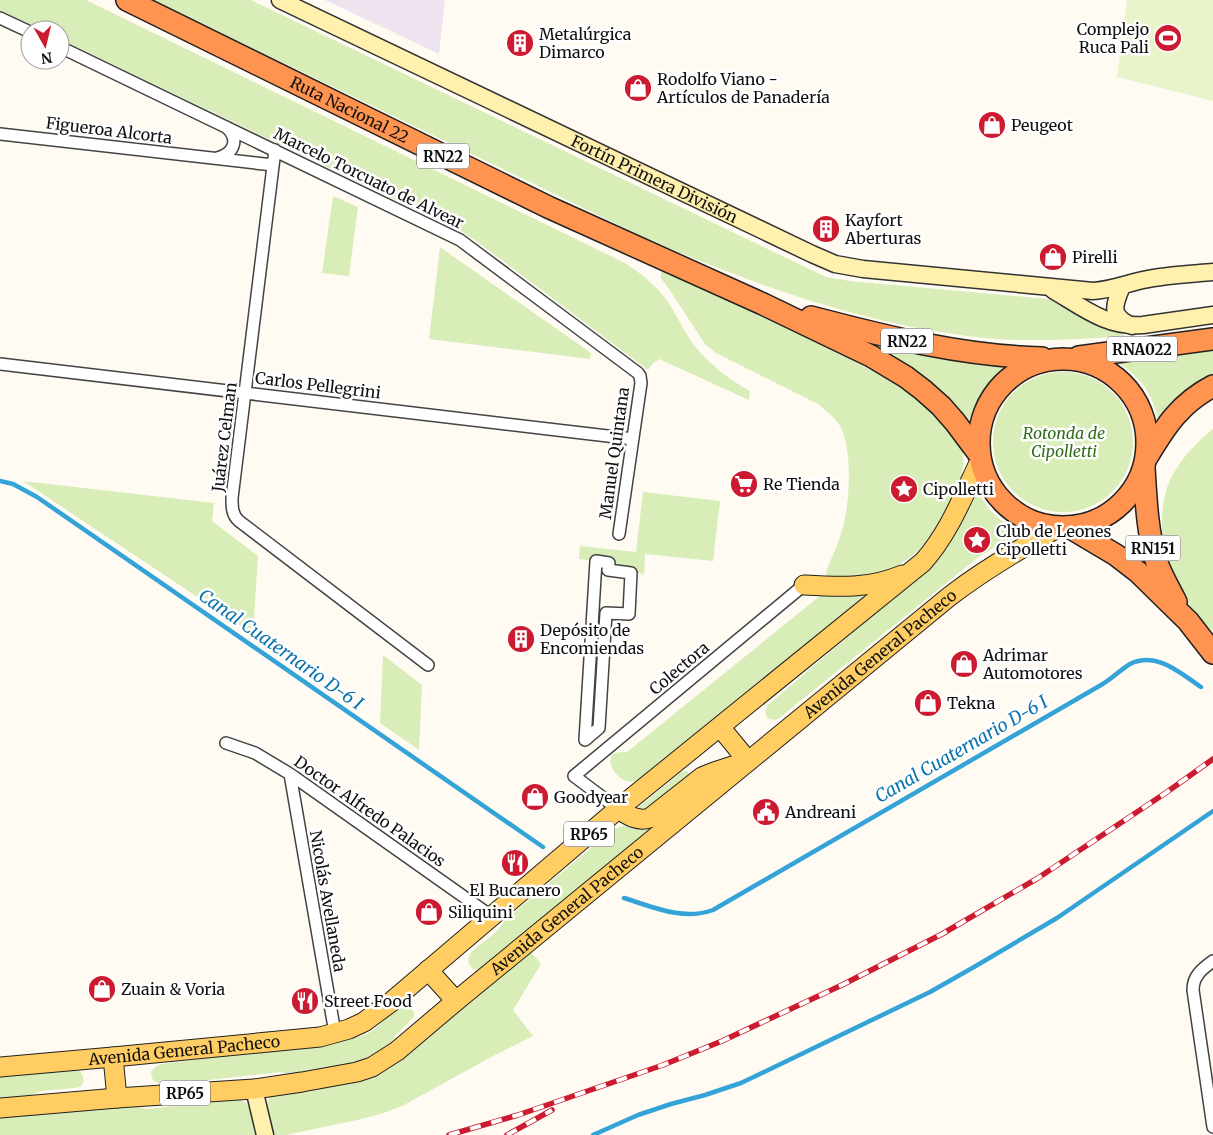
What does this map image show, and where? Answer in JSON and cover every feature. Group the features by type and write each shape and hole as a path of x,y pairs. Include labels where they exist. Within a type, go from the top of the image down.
{"highway":[{"name":"Ruta Nacional 22","path":"127,0 540,203 763,304 871,356 906,377 941,406 968,438 979,457"},
{"name":"Ruta Nacional 22","path":"763,304 865,331 951,349 1006,356 1062,359"},
{"name":"RNA022","path":"1062,359 1213,339"},
{"name":"RN22","path":"1062,359 1086,361 1114,375 1126,386 1135,399 1142,413 1147,436 1145,464 1129,496 1105,516 1077,526 1064,527 1043,525 1028,520 1002,502 992,490 985,476 979,457 978,439 984,410 1001,385 1025,367 1039,362 1062,359"},
{"path":"1145,464 1165,427 1177,412 1213,386"},
{"name":"RN151","path":"1145,464 1147,517 1156,558 1166,584 1188,621 1213,653"},
{"name":"RN151","path":"1064,527 1105,547 1128,564 1188,621"}],"main road":[{"name":"Avenida General Pacheco","path":"0,1067 300,1039 335,1033 364,1022 618,809 923,562 948,528 979,457"},
{"name":"Avenida General Pacheco","path":"0,1108 254,1089 342,1075 372,1067 397,1051 968,582 1004,558 1064,527"},
{"path":"804,585 842,587 868,585 892,579 923,562"},
{"path":"618,809 635,818 650,818 702,778 748,761 720,727"},
{"path":"428,970 456,1001"},
{"path":"113,1057 116,1098"}],"street":[{"name":"Fortín Primera División","path":"280,0 829,262 863,269 1093,291 1108,290 1156,278 1213,272"},
{"path":"0,18 20,27"},
{"name":"Marcelo Torcuato de Alvear","path":"70,51 460,240 636,371 640,376"},
{"path":"214,158 225,156 233,146 232,132 226,127"},
{"name":"Figueroa Alcorta","path":"0,134 273,165"},
{"name":"Juárez Celman","path":"275,150 232,509 235,516 428,665"},
{"path":"1122,286 1116,302 1116,314 1132,326"},
{"name":"Fortín Primera División","path":"1048,287 1104,319 1120,325 1132,326 1213,316"},
{"name":"Carlos Pellegrini","path":"0,364 633,439"},
{"name":"Manuel Quintana","path":"620,534 641,385 640,376"},
{"path":"596,561 609,563 608,570 631,572 629,614 606,613 599,728 585,740 596,561"},
{"name":"Colectora","path":"618,809 574,776 804,585"},
{"name":"Doctor Alfredo Palacios","path":"226,743 255,753 290,774 491,916"},
{"name":"Nicolás Avellaneda","path":"290,774 335,1033"},
{"path":"1213,961 1202,969 1196,977 1193,986 1213,1127"},
{"path":"254,1089 265,1135"}],"shaded area":[{"path":"325,0 445,0 439,54"}],"green space":[{"path":"0,0 86,0 625,263 649,281 664,296 690,340 699,351 727,377 750,391 749,400 659,359 648,370 461,231 70,44 70,20 20,20 0,11"},
{"path":"154,0 251,0 826,277 850,281 1059,300 1126,336 1066,340 1027,340 967,336 924,329 841,310 758,283 639,235"},
{"name":"Complejo Ruca Pali","path":"1127,0 1213,0 1213,101 1117,77"},
{"path":"333,196 358,207 349,276 322,273"},
{"path":"440,247 591,353 590,359 429,339"},
{"path":"664,271 783,325 852,360 916,397 941,418 956,437 962,450 962,473 941,521 920,548 903,562 882,572 837,579 827,577 827,569 838,544 847,508 849,471 847,446 840,426 818,404 716,353 705,344 661,278 661,272"},
{"path":"855,339 1008,365 995,377 985,391 968,422 950,400 927,380"},
{"path":"1213,346 1213,374 1182,392 1158,419 1155,408 1143,384 1131,372 1114,360"},
{"name":"Rotonda de Cipolletti","path":"1063,372 1077,373 1090,377 1113,392 1128,415 1132,428 1132,456 1128,469 1113,492 1090,507 1077,511 1063,512 1049,511 1036,507 1013,492 998,469 994,456 993,442 994,428 998,415 1013,392 1036,377 1049,373"},
{"path":"1213,429 1213,631 1190,606 1173,577 1165,550 1162,520 1166,491 1171,478 1189,451"},
{"path":"23,481 214,503 212,521 258,556 253,634"},
{"path":"975,485 995,515 1009,525 1027,533 1001,544 976,559 778,719 768,718 766,710 769,704 937,561 955,534"},
{"path":"643,492 720,501 713,561 645,554 644,574 608,570 608,563 579,559 580,546 636,552"},
{"path":"876,590 639,779 632,782 626,781 615,772 610,761 611,756 615,753 627,752 821,595"},
{"path":"383,655 422,685 419,750 380,723"},
{"path":"685,771 690,775 647,809 638,808 680,773"},
{"path":"656,824 480,969 473,969 469,964 468,959 475,949 495,933 505,920 614,829 622,826 645,828"},
{"path":"531,952 541,964 513,1010 533,1036 402,1106 381,1114 286,1135 273,1135 267,1106 269,1097 273,1094 403,1057"},
{"path":"407,1006 413,1010 413,1018 397,1034 387,1048 365,1061 298,1076 280,1072 164,1085 155,1082 151,1076 153,1069 161,1064 354,1038 372,1031 397,1010"},
{"path":"77,1069 83,1077 81,1086 42,1091 26,1098 0,1100 0,1075"},
{"path":"232,1099 245,1102 249,1106 257,1135 0,1135 0,1116 133,1105 148,1109"}],"waterway":[{"name":"Canal Cuaternario D-6 I","path":"0,481 13,484 37,497 543,847"},
{"name":"Canal Cuaternario D-6 I","path":"624,898 668,912 691,914 713,910 1101,685 1130,664 1150,660 1159,662 1168,665 1201,687"},
{"path":"593,1135 638,1115 741,1083 930,992 1057,918 1213,811"}],"railway":[{"path":"449,1135 518,1115 663,1065 722,1041 842,985 942,934 1038,878 1213,759"},
{"path":"507,1135 552,1110"}],"place":[{"name":"Complejo Ruca Pali","path":"1168,38"},
{"name":"Metalúrgica Dimarco","path":"520,43"},
{"name":"Rodolfo Viano - Artículos de Panadería","path":"638,88"},
{"name":"Peugeot","path":"992,125"},
{"name":"Kayfort Aberturas","path":"826,229"},
{"name":"Pirelli","path":"1053,257"},
{"name":"Re Tienda","path":"744,484"},
{"name":"Cipolletti","path":"904,489"},
{"name":"Club de Leones Cipolletti","path":"977,540"},
{"name":"Depósito de Encomiendas","path":"521,639"},
{"name":"Adrimar Automotores","path":"964,664"},
{"name":"Tekna","path":"928,703"},
{"name":"Goodyear","path":"535,797"},
{"name":"Andreani","path":"766,812"},
{"name":"El Bucanero","path":"515,863"},
{"name":"Siliquini","path":"429,912"},
{"name":"Zuain & Voria","path":"102,989"},
{"name":"Street Food","path":"305,1001"}]}
